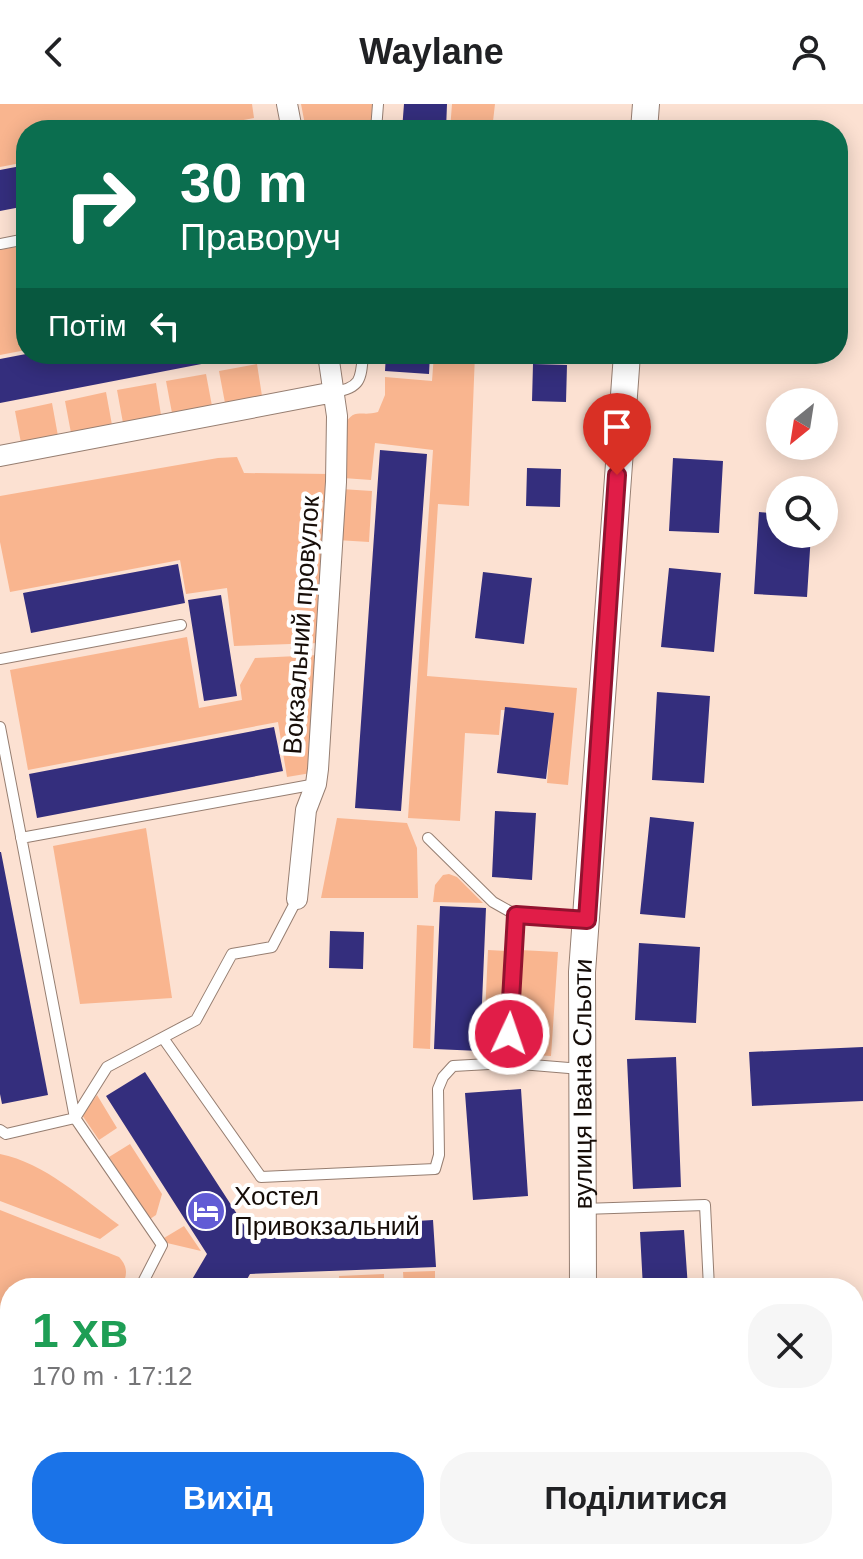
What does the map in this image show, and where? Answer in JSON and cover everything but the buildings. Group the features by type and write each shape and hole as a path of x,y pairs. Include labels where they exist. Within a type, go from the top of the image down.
{"street":[{"name":"Вокзальний провулок","path":"297,899 306,810 316,784 336,482 337,416 330,364"},
{"name":"вулиця Івана Сльоти","path":"583,1278 582,972 626,364"},
{"path":"0,456 334,392"}],"lane":[{"path":"334,392 351,389 361,377 362,364"},
{"path":"0,659 181,625"},
{"path":"0,727 75,1118 162,1245 145,1278"},
{"path":"21,838 316,784"},
{"path":"428,838 493,902 516,915 587,920"},
{"path":"0,1130 6,1134 75,1118 107,1067 196,1020 232,954 272,947 297,899"},
{"path":"507,1063 516,915"},
{"path":"163,1038 261,1177 435,1169 439,1155 438,1089 453,1066 507,1063 583,1069"},
{"path":"582,1209 705,1205 709,1278"}],"shaded area":[{"path":"0,104 252,104 254,118 244,120 16,120 16,164 0,167"},
{"path":"301,104 372,104 371,120 304,120"},
{"path":"452,104 495,104 493,120 451,120"},
{"path":"16,247 16,352 0,355 0,250"},
{"path":"257,364 262,396 225,403 219,371"},
{"path":"433,364 475,364 469,506 438,504 427,676 577,688 568,785 547,783 552,712 501,710 499,735 465,733 460,821 408,818 433,450 375,443 371,480 343,478 345,426 351,416 378,412 385,395 385,377 432,381"},
{"path":"206,374 212,406 172,413 166,381"},
{"path":"156,383 161,415 123,423 117,390"},
{"path":"106,392 112,425 71,433 65,401"},
{"path":"52,403 58,436 21,443 15,411"},
{"path":"237,457 244,473 330,474 320,643 234,646 227,588 186,594 180,560 10,592 0,542 0,496"},
{"path":"341,489 372,491 369,542 337,540"},
{"path":"187,637 199,708 242,700 240,685 255,658 319,655 311,773 287,777 278,722 28,770 10,670"},
{"path":"337,818 407,823 417,848 418,898 321,898"},
{"path":"146,828 172,998 80,1004 53,846"},
{"path":"443,875 457,877 483,903 433,902 435,885"},
{"path":"417,925 434,926 430,1049 413,1048"},
{"path":"488,950 507,951 504,1017 485,1015"},
{"path":"520,950 558,952 551,1056 515,1054"},
{"path":"97,1095 117,1128 99,1140 82,1115"},
{"path":"130,1144 162,1194 156,1215 150,1219 109,1157"},
{"path":"0,1154 33,1165 119,1225 100,1239 0,1201"},
{"path":"0,1210 119,1257 126,1272 125,1278 0,1278"},
{"path":"184,1226 201,1251 167,1243 164,1238"},
{"path":"435,1271 435,1278 403,1278 403,1272"},
{"path":"384,1274 384,1278 339,1278"}],"place":[{"name":"Хостел Привокзальний","path":"206,1211"}],"route":[{"path":"509,1034 516,915 587,920 617,475"}]}
